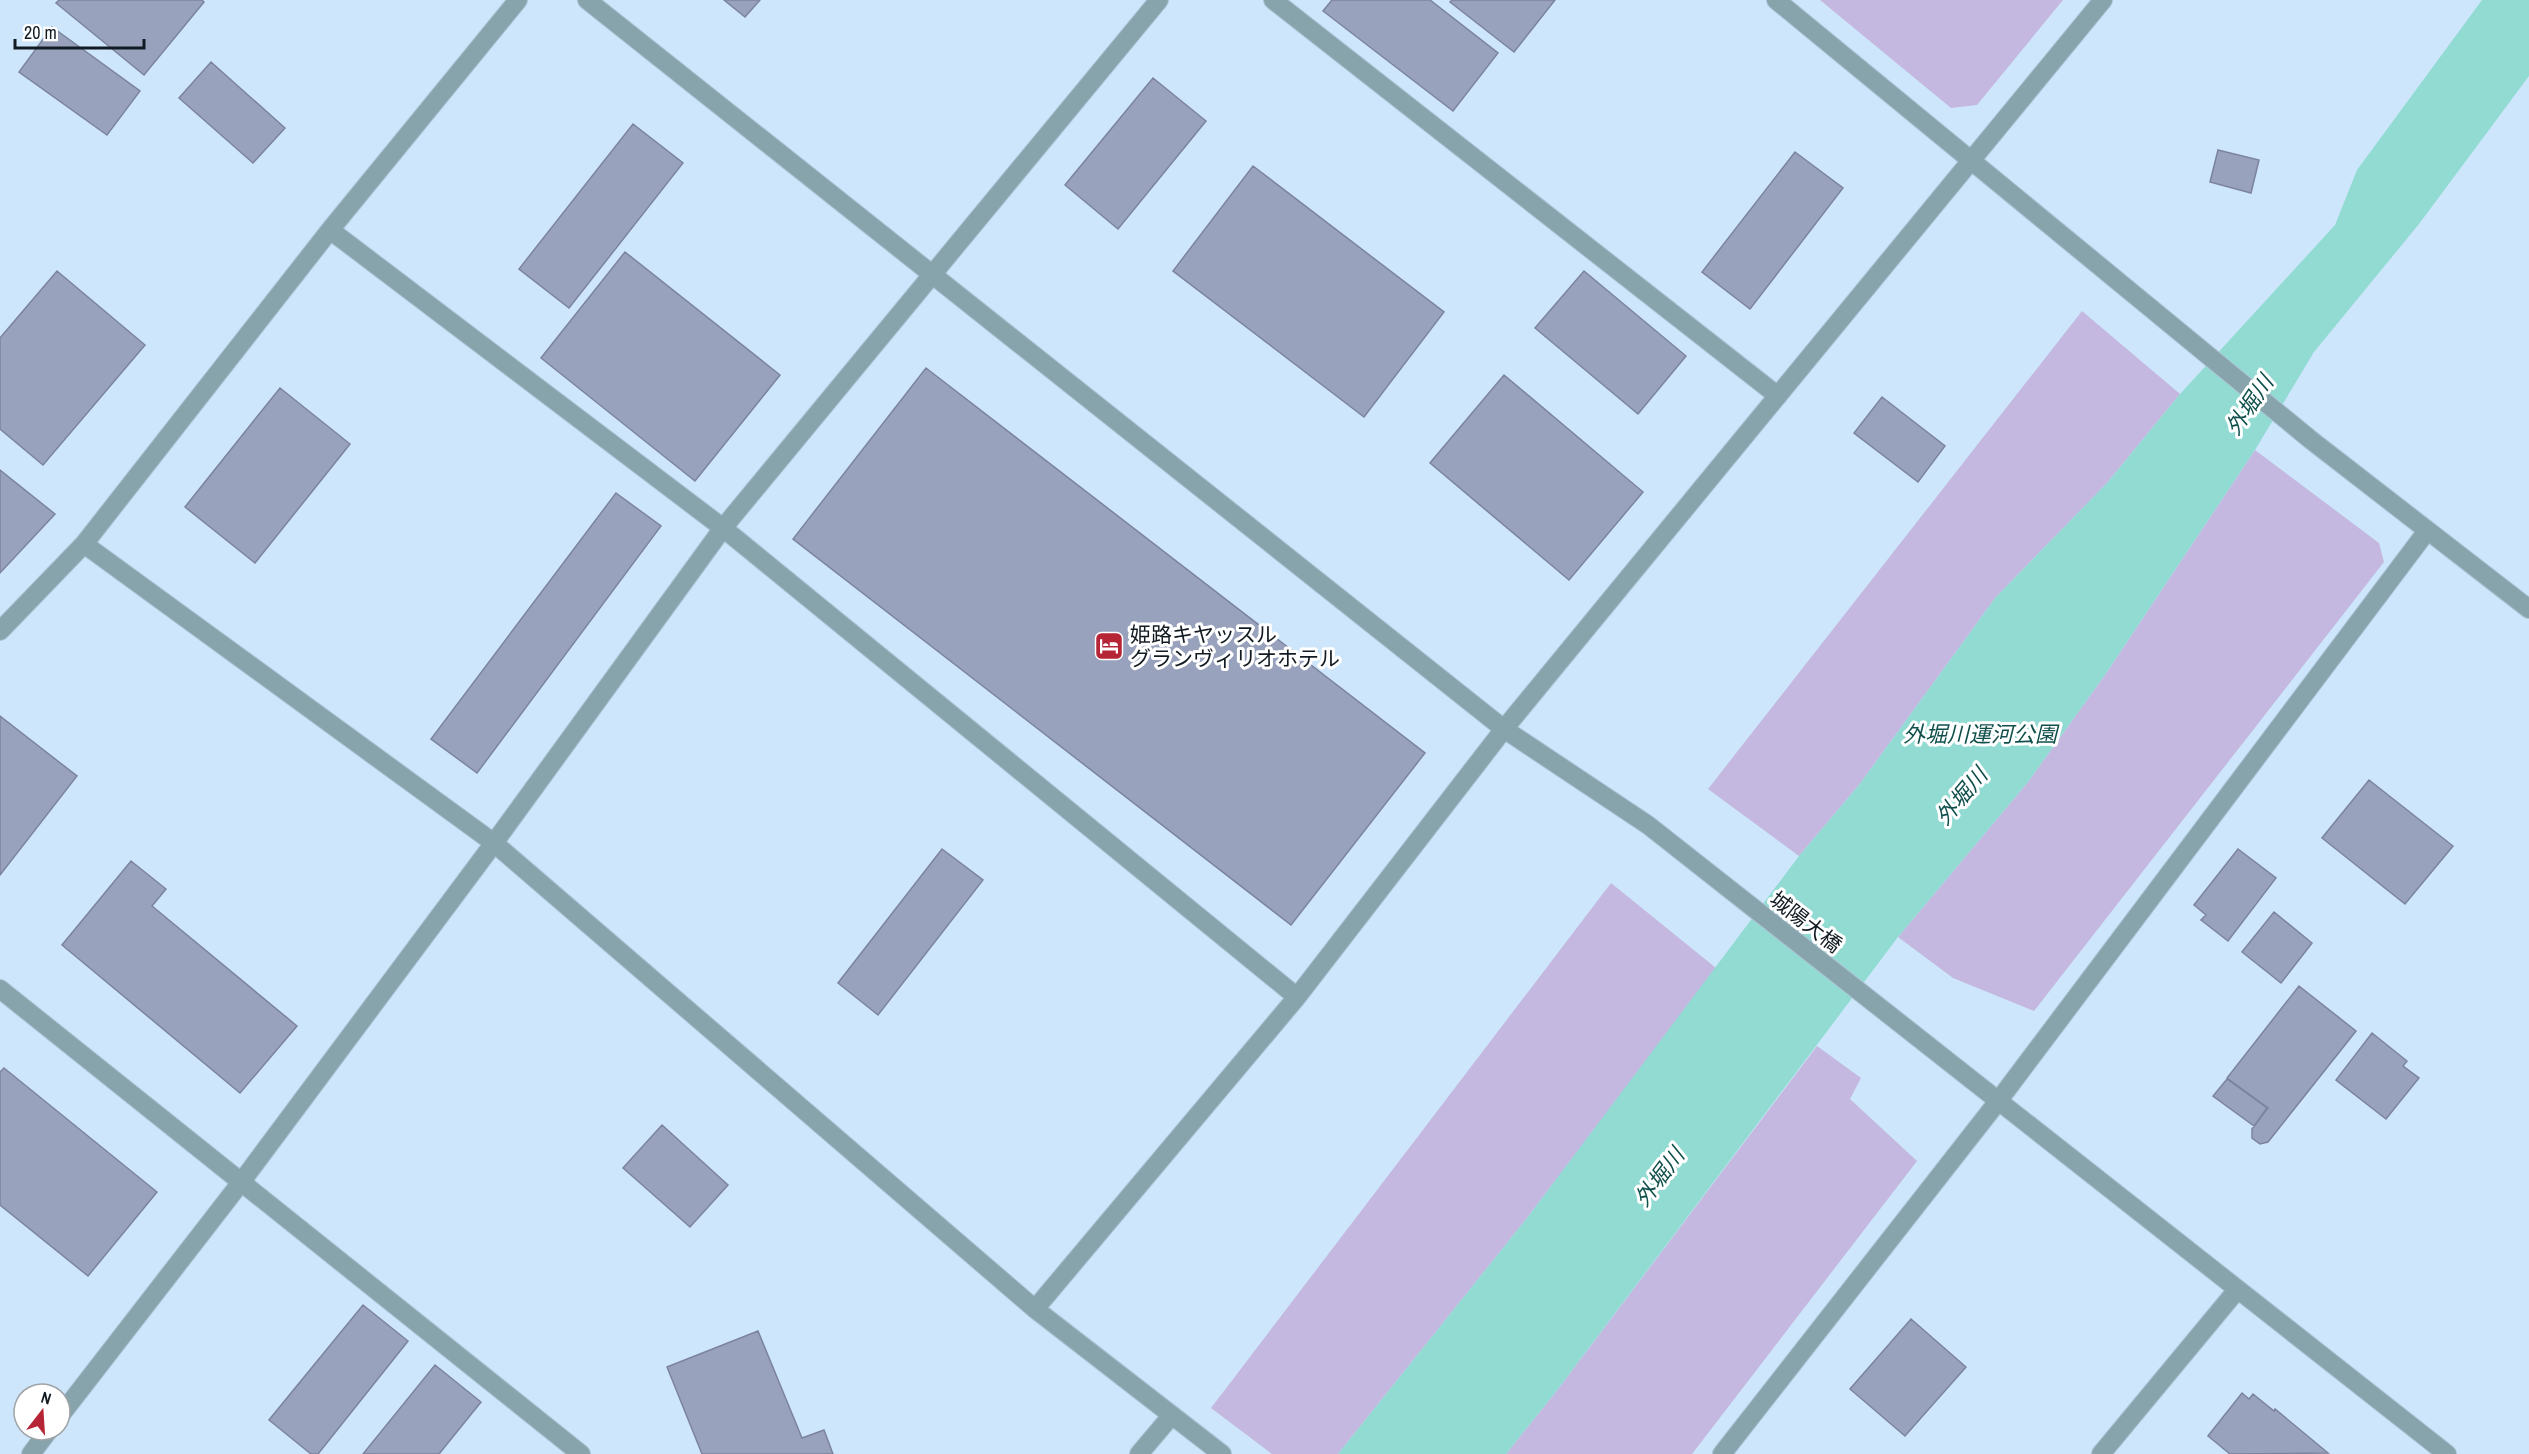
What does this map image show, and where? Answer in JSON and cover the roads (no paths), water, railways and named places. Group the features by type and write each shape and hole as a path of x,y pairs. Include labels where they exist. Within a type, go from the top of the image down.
{"street":[{"path":"0,632 84,544 330,230 518,0"},
{"name":"城陽大橋","path":"587,0 1504,729 1648,825 2447,1454"},
{"path":"72,1401 242,1181 494,843 723,528 1159,0"},
{"path":"1273,0 1778,396"},
{"path":"1776,0 2310,440 2529,609"},
{"path":"1035,1309 1297,997 1504,729 2103,0"},
{"path":"330,230 723,528 1297,997"},
{"path":"1722,1454 1999,1100 2427,531"},
{"path":"84,544 494,843 1035,1309 1222,1454"},
{"path":"0,989 581,1454"},
{"path":"2101,1454 2237,1290"},
{"path":"1140,1454 1172,1415"}],"water":[{"name":"外堀川運河公園","path":"2482,0 2529,0 2529,76 2419,224 2314,352 2255,450 2107,672 2028,782 1898,937 1555,1393 1506,1454 1338,1454 1527,1218 1799,856 1859,785 1996,597 2107,483 2180,394 2335,225 2357,170"}],"place":[{"name":"姫路キヤッスル グランヴィリオホテル","path":"1109,646"}],"water label":[{"name":"外堀川","path":"2249,405"},
{"name":"外堀川","path":"1961,796"},
{"name":"外堀川","path":"1659,1177"}]}
